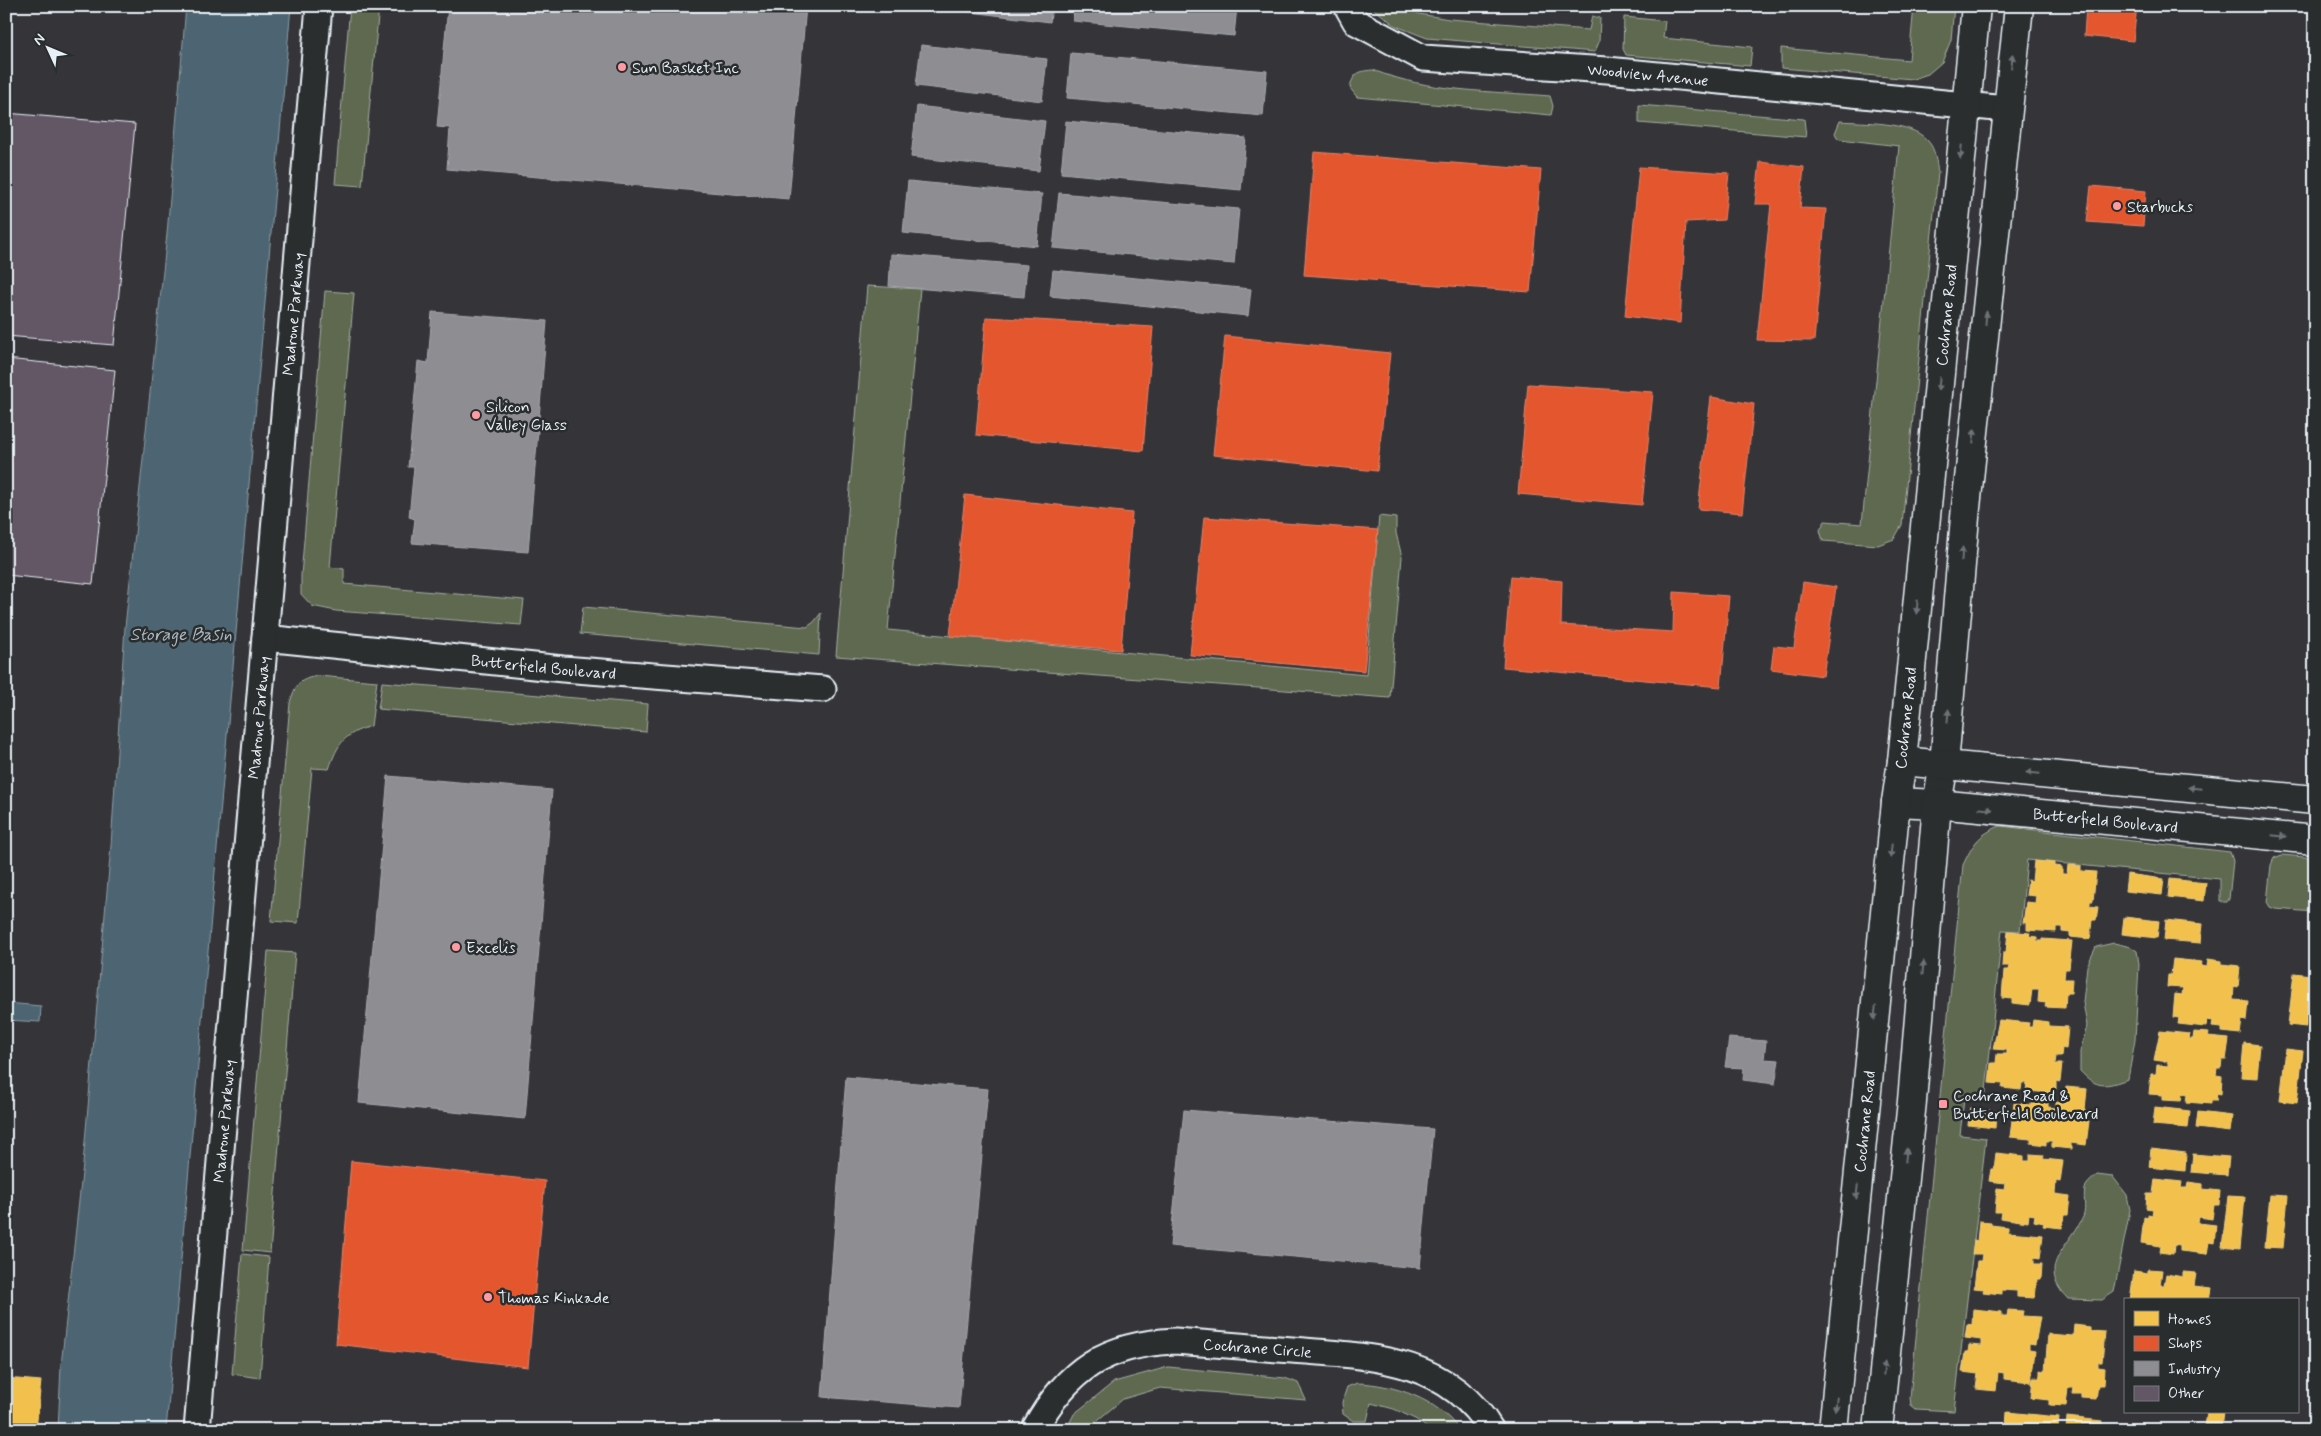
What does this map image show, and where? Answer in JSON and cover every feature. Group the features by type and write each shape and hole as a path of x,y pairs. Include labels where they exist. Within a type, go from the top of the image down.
{"main road":[{"name":"Cochrane Road","path":"1833,1430 1896,802 1902,762 1976,6"},
{"path":"1878,1430 1912,1102 1937,804 1944,764 1965,517 2018,6"},
{"path":"1902,762 1944,764 2315,800"},
{"name":"Butterfield Boulevard","path":"1896,802 1937,804 2315,840"}],"street":[{"name":"Madrone Parkway","path":"197,1430 319,6"},
{"name":"Woodview Avenue","path":"1347,6 1356,22 1423,58 1607,70 2006,109"},
{"name":"Butterfield Boulevard","path":"265,638 563,669 823,689"},
{"name":"Cochrane Circle","path":"1034,1430 1043,1413 1059,1391 1075,1374 1094,1361 1129,1347 1152,1342 1174,1341 1334,1353 1384,1359 1411,1366 1435,1376 1453,1387 1482,1415 1491,1430"}],"green space":[{"path":"350,6 379,6 362,186 335,184"},
{"path":"1370,6 1405,6 1419,14 1449,19 1589,30 1592,16 1600,18 1599,42 1595,52 1427,38 1396,26"},
{"path":"1914,6 1954,6 1951,40 1942,62 1928,74 1913,79 1781,68 1781,48 1909,60"},
{"path":"1624,17 1665,21 1663,38 1752,47 1750,66 1626,55 1623,49"},
{"path":"1373,70 1416,83 1438,87 1550,96 1553,106 1551,115 1357,97 1350,88 1353,79 1360,72"},
{"path":"1639,105 1804,119 1806,137 1639,123"},
{"path":"1840,121 1886,124 1910,129 1927,140 1932,147 1938,173 1902,525 1894,539 1878,545 1823,541 1820,530 1825,521 1862,524 1899,146 1840,139 1835,133"},
{"path":"867,286 920,289 888,630 1366,675 1379,516 1396,518 1396,533 1402,557 1390,698 836,656"},
{"path":"325,291 354,293 330,567 344,569 344,584 524,600 521,625 336,611 312,606 301,594"},
{"path":"583,607 807,627 821,613 819,655 580,634"},
{"path":"318,676 377,681 371,726 354,732 343,741 329,769 312,768 298,923 271,921 290,703 296,687 302,681"},
{"path":"382,682 648,704 646,732 378,709"},
{"path":"2000,826 2230,852 2233,861 2229,899 2227,902 2220,902 2220,879 2027,860 2020,931 2002,930 1985,1101 1964,1099 1960,1135 1986,1138 1954,1411 1916,1409 1911,1405 1910,1398 1963,865 1977,841 1986,833"},
{"path":"2282,855 2315,858 2315,912 2275,909 2270,907 2267,902 2271,865 2274,858"},
{"path":"2114,943 2131,947 2137,951 2139,964 2135,1040 2128,1079 2102,1085 2091,1081 2080,1071 2080,1052 2087,1026 2083,1002 2087,966 2096,947"},
{"path":"268,951 295,953 270,1253 243,1250"},
{"path":"2097,1175 2113,1177 2127,1195 2130,1210 2114,1292 2102,1300 2068,1299 2054,1276 2055,1266 2063,1248 2083,1217 2086,1186"},
{"path":"242,1254 269,1257 260,1378 232,1374"},
{"path":"1168,1367 1285,1378 1298,1383 1306,1400 1160,1388 1123,1399 1086,1430 1066,1430 1074,1414 1114,1382"},
{"path":"1357,1383 1385,1386 1414,1395 1439,1410 1459,1430 1429,1430 1417,1420 1394,1409 1371,1403 1367,1421 1353,1421 1343,1414 1342,1402 1347,1387"}],"water":[{"name":"Storage Basin","path":"186,6 291,6 166,1430 58,1430 61,1366 83,1164 111,846 125,627 167,234"},
{"path":"6,1003 41,1006 40,1022 6,1020"}],"building: Homes":[{"path":"2034,861 2054,863 2054,866 2062,867 2062,874 2067,874 2068,865 2081,866 2081,871 2096,872 2093,901 2090,901 2090,906 2098,907 2096,920 2092,920 2090,939 2070,937 2070,933 2062,932 2062,927 2056,927 2056,932 2027,930 2027,923 2023,923 2026,902 2035,903 2036,896 2026,895 2028,880 2032,881"},
{"path":"2127,874 2164,879 2162,895 2125,891"},
{"path":"2170,879 2206,883 2204,901 2168,897"},
{"path":"2124,917 2159,921 2157,938 2122,934"},
{"path":"2166,920 2202,924 2200,943 2164,940"},
{"path":"2008,931 2030,933 2029,936 2037,937 2037,941 2042,941 2042,939 2072,941 2069,969 2065,969 2064,979 2072,979 2071,993 2066,993 2065,1008 2045,1007 2046,1003 2038,1002 2039,989 2032,989 2030,1005 2012,1003 2012,999 2002,998 2004,970 2009,970 2009,966 2002,966 2003,952 2006,952"},
{"path":"2173,959 2202,962 2201,966 2207,967 2208,959 2221,961 2221,964 2240,966 2238,987 2234,986 2233,1000 2248,1001 2246,1021 2242,1020 2240,1034 2222,1032 2222,1028 2212,1027 2213,1021 2207,1020 2206,1027 2178,1024 2179,1018 2173,1017 2175,994 2182,995 2183,988 2167,987 2168,975 2171,975"},
{"path":"2294,973 2311,975 2306,1027 2288,1025"},
{"path":"1999,1020 2029,1023 2028,1027 2032,1027 2033,1020 2048,1022 2048,1026 2068,1027 2066,1049 2062,1048 2061,1056 2056,1056 2055,1064 2062,1064 2060,1082 2056,1081 2056,1089 2051,1089 2051,1093 2026,1091 2027,1083 2022,1083 2021,1090 2002,1088 2003,1084 1989,1083 1991,1063 1996,1063 1997,1054 2007,1054 2007,1050 1993,1049"},
{"path":"2160,1031 2190,1034 2189,1039 2193,1039 2194,1032 2209,1033 2208,1037 2229,1039 2226,1060 2222,1060 2221,1068 2217,1068 2216,1075 2222,1076 2221,1094 2217,1093 2216,1101 2211,1101 2211,1104 2186,1102 2187,1095 2182,1094 2181,1101 2163,1100 2163,1095 2149,1094 2151,1074 2156,1074 2157,1065 2168,1066 2168,1062 2154,1060"},
{"path":"2244,1043 2260,1045 2257,1078 2241,1077"},
{"path":"2286,1049 2303,1051 2297,1103 2280,1101"},
{"path":"2066,1087 2087,1089 2084,1120 2089,1121 2086,1145 2071,1143 2071,1149 2052,1147 2052,1141 2046,1141 2046,1145 2031,1143 2031,1139 2010,1137 2014,1103 2032,1105 2033,1101 2048,1103 2048,1107 2056,1108 2056,1102 2064,1103"},
{"path":"2155,1107 2190,1111 2188,1128 2153,1125"},
{"path":"1970,1108 1996,1111 1995,1128 1968,1125"},
{"path":"2198,1112 2232,1116 2230,1132 2196,1128"},
{"path":"2151,1149 2186,1153 2185,1171 2149,1167"},
{"path":"1996,1153 2024,1156 2024,1161 2030,1161 2030,1154 2044,1155 2043,1159 2063,1161 2060,1182 2056,1181 2055,1194 2070,1196 2068,1215 2064,1215 2062,1228 2043,1226 2044,1223 2034,1221 2035,1215 2029,1214 2028,1222 2000,1218 2001,1212 1995,1212 1997,1188 2004,1189 2005,1183 1989,1181 1991,1169 1994,1169"},
{"path":"2193,1154 2229,1157 2227,1175 2191,1172"},
{"path":"2155,1179 2182,1182 2181,1188 2187,1188 2188,1182 2203,1184 2203,1189 2220,1191 2219,1205 2214,1205 2212,1219 2199,1217 2198,1223 2216,1225 2214,1243 2209,1242 2207,1254 2180,1251 2180,1246 2174,1245 2173,1254 2160,1252 2161,1246 2141,1243 2144,1217 2148,1218 2148,1214 2152,1215 2153,1209 2146,1208 2147,1194 2153,1194"},
{"path":"2270,1195 2288,1196 2283,1248 2265,1247"},
{"path":"2228,1196 2245,1197 2240,1249 2222,1247"},
{"path":"1979,1221 2008,1227 2008,1232 2043,1235 2040,1259 2034,1258 2034,1264 2042,1264 2041,1279 2037,1279 2035,1298 2017,1297 2017,1291 2002,1290 2002,1294 1983,1292 1984,1289 1974,1288 1977,1261 1981,1261 1982,1254 1972,1254 1974,1240 1977,1241"},
{"path":"2148,1269 2162,1270 2160,1285 2164,1285 2166,1274 2183,1277 2183,1272 2196,1273 2194,1286 2211,1288 2209,1298 2130,1298 2134,1271 2148,1273"},
{"path":"1973,1309 2002,1312 2002,1316 2007,1316 2008,1310 2023,1311 2022,1316 2040,1317 2035,1345 2029,1344 2029,1350 2035,1351 2031,1382 2004,1379 2004,1373 1998,1372 1996,1391 1976,1389 1978,1374 1962,1372 1965,1352 1968,1352 1969,1345 1982,1346 1982,1340 1965,1338 1967,1324 1972,1325"},
{"path":"2074,1325 2090,1327 2090,1331 2105,1332 2102,1362 2098,1362 2098,1367 2105,1368 2104,1385 2098,1385 2096,1399 2081,1398 2081,1394 2072,1394 2073,1388 2068,1388 2066,1406 2049,1405 2049,1400 2031,1398 2033,1377 2040,1377 2040,1370 2045,1371 2048,1334 2073,1336"},
{"path":"6,1378 41,1381 36,1430 6,1430"},
{"path":"2007,1412 2059,1417 2058,1430 2006,1428"},
{"path":"2207,1414 2223,1414 2221,1429 2205,1427"},
{"path":"2067,1417 2102,1421 2101,1430 2066,1430"}],"building: Shops":[{"path":"2086,6 2137,6 2133,41 2084,36"},
{"path":"1314,152 1541,170 1530,292 1304,275"},
{"path":"1760,162 1804,167 1800,208 1826,209 1814,341 1757,340 1771,204 1755,204"},
{"path":"1639,167 1729,173 1724,220 1686,222 1680,323 1625,316"},
{"name":"Starbucks","path":"2091,186 2146,191 2143,226 2087,222"},
{"path":"986,317 1153,327 1143,451 976,435"},
{"path":"1225,336 1390,353 1377,471 1213,455"},
{"path":"1528,384 1653,392 1642,505 1518,494"},
{"path":"1711,397 1754,404 1742,513 1698,509"},
{"path":"965,495 1132,513 1121,650 950,636"},
{"path":"1204,517 1378,530 1364,671 1190,655"},
{"path":"1511,576 1562,581 1561,625 1673,632 1674,592 1729,596 1721,687 1503,667"},
{"path":"1803,582 1836,587 1823,676 1771,669 1774,646 1794,648"},
{"path":"351,1161 545,1181 528,1367 336,1344"}],"building: Industry":[{"name":"Sun Basket Inc","path":"448,6 806,6 789,199 447,169 450,128 437,127"},
{"path":"924,6 1052,6 1050,22"},
{"path":"1074,6 1237,6 1234,36 1073,21"},
{"path":"921,45 1047,59 1042,101 916,86"},
{"path":"1071,53 1267,71 1263,116 1067,98"},
{"path":"917,106 1045,121 1039,171 911,157"},
{"path":"1066,121 1246,138 1241,190 1061,173"},
{"path":"908,181 1042,194 1037,246 903,233"},
{"path":"1059,193 1239,209 1234,264 1053,248"},
{"path":"891,254 1027,265 1024,297 889,286"},
{"path":"1053,270 1251,289 1248,316 1050,296"},
{"name":"Silicon Valley Glass","path":"432,312 547,321 528,552 412,543 415,519 409,517 414,467 408,467 418,361 428,363"},
{"name":"Excelis","path":"388,776 552,790 525,1119 359,1103"},
{"path":"1729,1038 1766,1041 1764,1059 1779,1060 1775,1084 1743,1080 1744,1068 1725,1067"},
{"path":"846,1077 988,1089 959,1408 822,1397"},
{"path":"1184,1110 1433,1129 1420,1268 1170,1246"}],"building: Other":[{"path":"6,113 135,124 114,345 6,336"},
{"path":"6,359 115,370 93,584 6,575"}],"place":[{"name":"Sun Basket Inc","path":"622,67"},
{"name":"Starbucks","path":"2117,206"},
{"name":"Silicon Valley Glass","path":"476,415"},
{"name":"Excelis","path":"456,947"},
{"name":"Cochrane Road & Butterfield Boulevard","path":"1943,1104"},
{"name":"Thomas Kinkade","path":"488,1297"}]}
